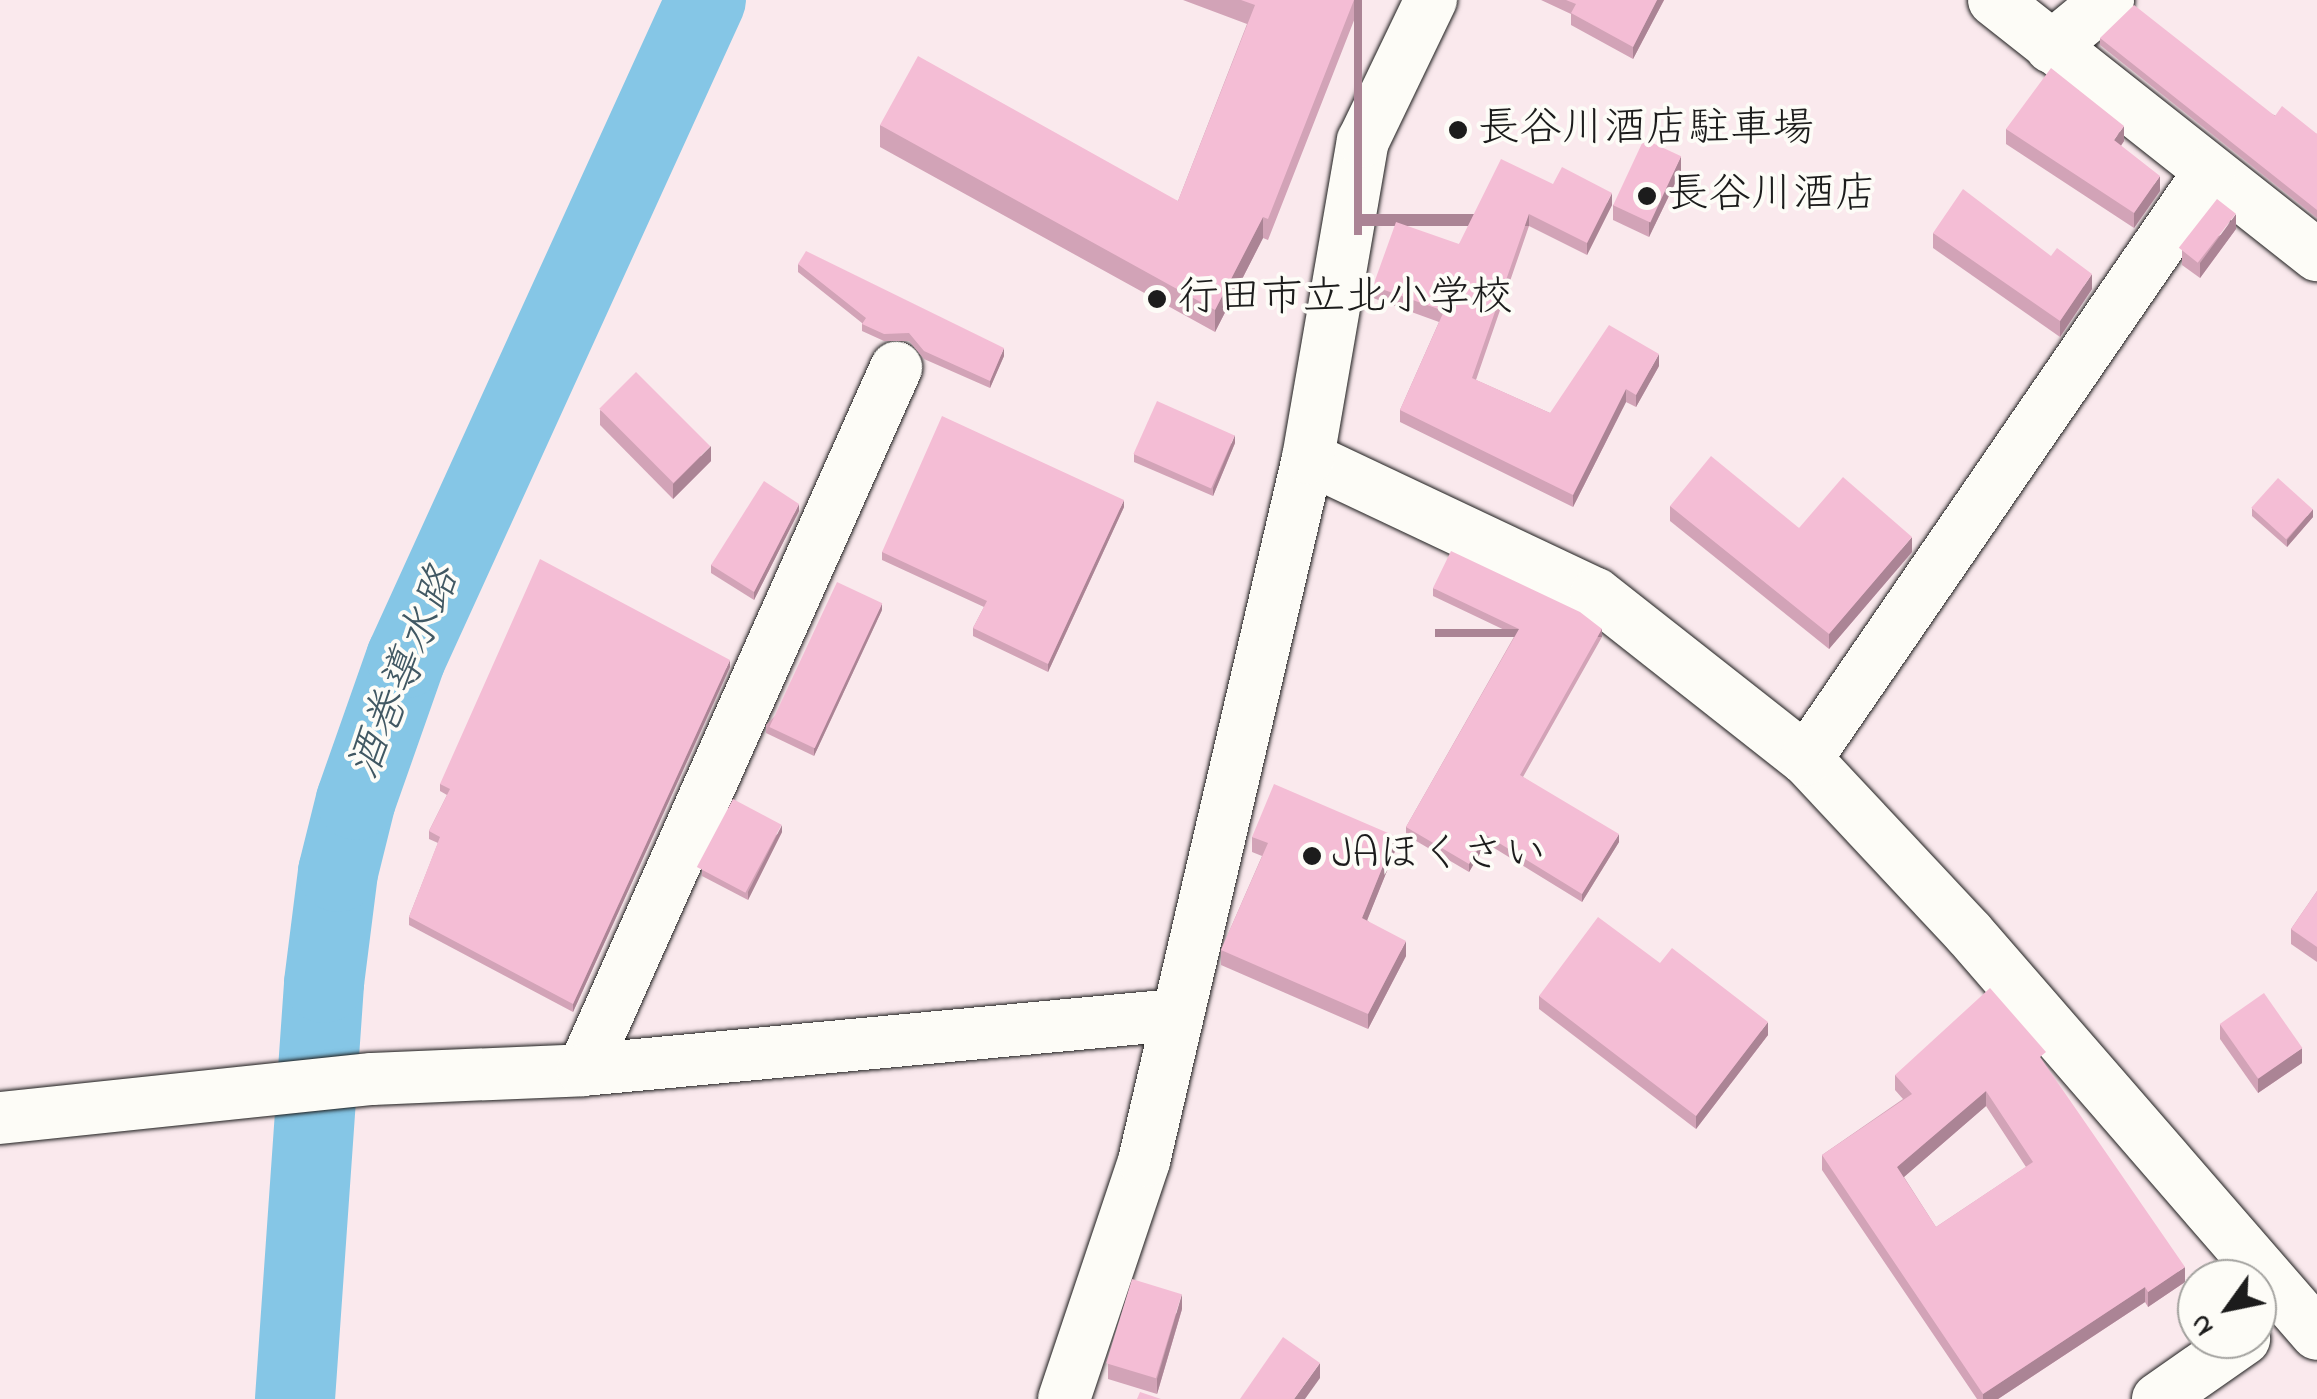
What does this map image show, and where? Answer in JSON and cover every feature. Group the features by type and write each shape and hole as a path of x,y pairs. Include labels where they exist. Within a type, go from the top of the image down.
{"street":[{"path":"1064,1399 1144,1161 1308,458 1362,141 1431,0"},
{"path":"1994,0 2317,255"},
{"path":"2051,46 2108,0"},
{"path":"1806,759 2210,171"},
{"path":"583,1070 896,368"},
{"path":"1308,458 1596,594 1806,759 2297,1314"},
{"path":"4,1118 366,1080 583,1070 1175,1015"},
{"path":"2158,1399 2215,1359"}],"building":[{"path":"1241,0 1354,0 1268,219 1263,217 1215,310 880,125 918,56 1178,201 1255,5"},
{"path":"1566,0 1657,0 1633,47 1571,13 1576,4"},
{"path":"2134,5 2275,116 2282,106 2317,134 2317,210 2100,38"},
{"path":"2051,68 2124,126 2114,140 2160,176 2134,213 2006,129"},
{"name":"長谷川酒店","path":"1644,139 1681,156 1650,222 1613,205"},
{"path":"1501,159 1553,184 1562,167 1612,193 1587,243 1529,214 1472,378 1550,413 1609,325 1659,354 1636,395 1626,389 1573,495 1400,410 1444,311 1373,286 1396,222 1459,244"},
{"path":"1963,189 2051,256 2057,248 2092,274 2060,321 1933,233"},
{"path":"2217,199 2236,214 2198,263 2179,248"},
{"path":"806,251 1004,348 990,381 924,351 909,333 884,334 862,324 866,318 798,264"},
{"path":"636,372 710,446 673,483 599,409"},
{"path":"1157,401 1235,436 1211,489 1133,454"},
{"path":"942,416 1124,500 1048,664 973,628 987,601 882,552"},
{"path":"1711,456 1799,528 1843,477 1912,537 1829,634 1670,506"},
{"path":"2278,478 2313,509 2286,539 2251,508"},
{"path":"764,481 799,504 754,592 711,565"},
{"path":"1451,551 1580,612 1602,629 1520,775 1619,834 1582,894 1486,835 1469,864 1406,827 1519,629 1433,588"},
{"path":"540,559 730,660 573,1004 409,917 440,837 429,831 450,789 440,784"},
{"path":"837,582 882,603 815,748 769,727"},
{"path":"1274,784 1395,836 1362,918 1406,941 1368,1014 1221,950 1268,843 1252,837"},
{"path":"733,799 782,825 745,893 697,867"},
{"path":"2317,891 2317,947 2291,929"},
{"path":"1598,917 1660,963 1672,948 1768,1022 1696,1116 1539,996"},
{"path":"1990,988 2046,1052 2040,1057 2179,1259 2177,1272 2148,1292 2145,1287 1983,1394 1822,1155 1912,1094 1895,1075","holes":["1986,1091 2033,1162 1936,1227 1897,1167"]},
{"path":"2264,993 2302,1048 2258,1079 2220,1024"},
{"path":"1132,1279 1182,1294 1156,1378 1106,1363"},
{"path":"1283,1337 1320,1363 1294,1399 1240,1399"},
{"path":"1140,1392 1161,1399 1137,1399"}],"waterway":[{"name":"酒巻導水路","path":"295,1399 324,983 338,872 356,800 406,658 706,0"}],"place":[{"name":"長谷川酒店駐車場","path":"1458,130"},
{"name":"長谷川酒店","path":"1647,196"},
{"name":"行田市立北小学校","path":"1157,299"},
{"name":"JAほくさい","path":"1312,856"}]}
